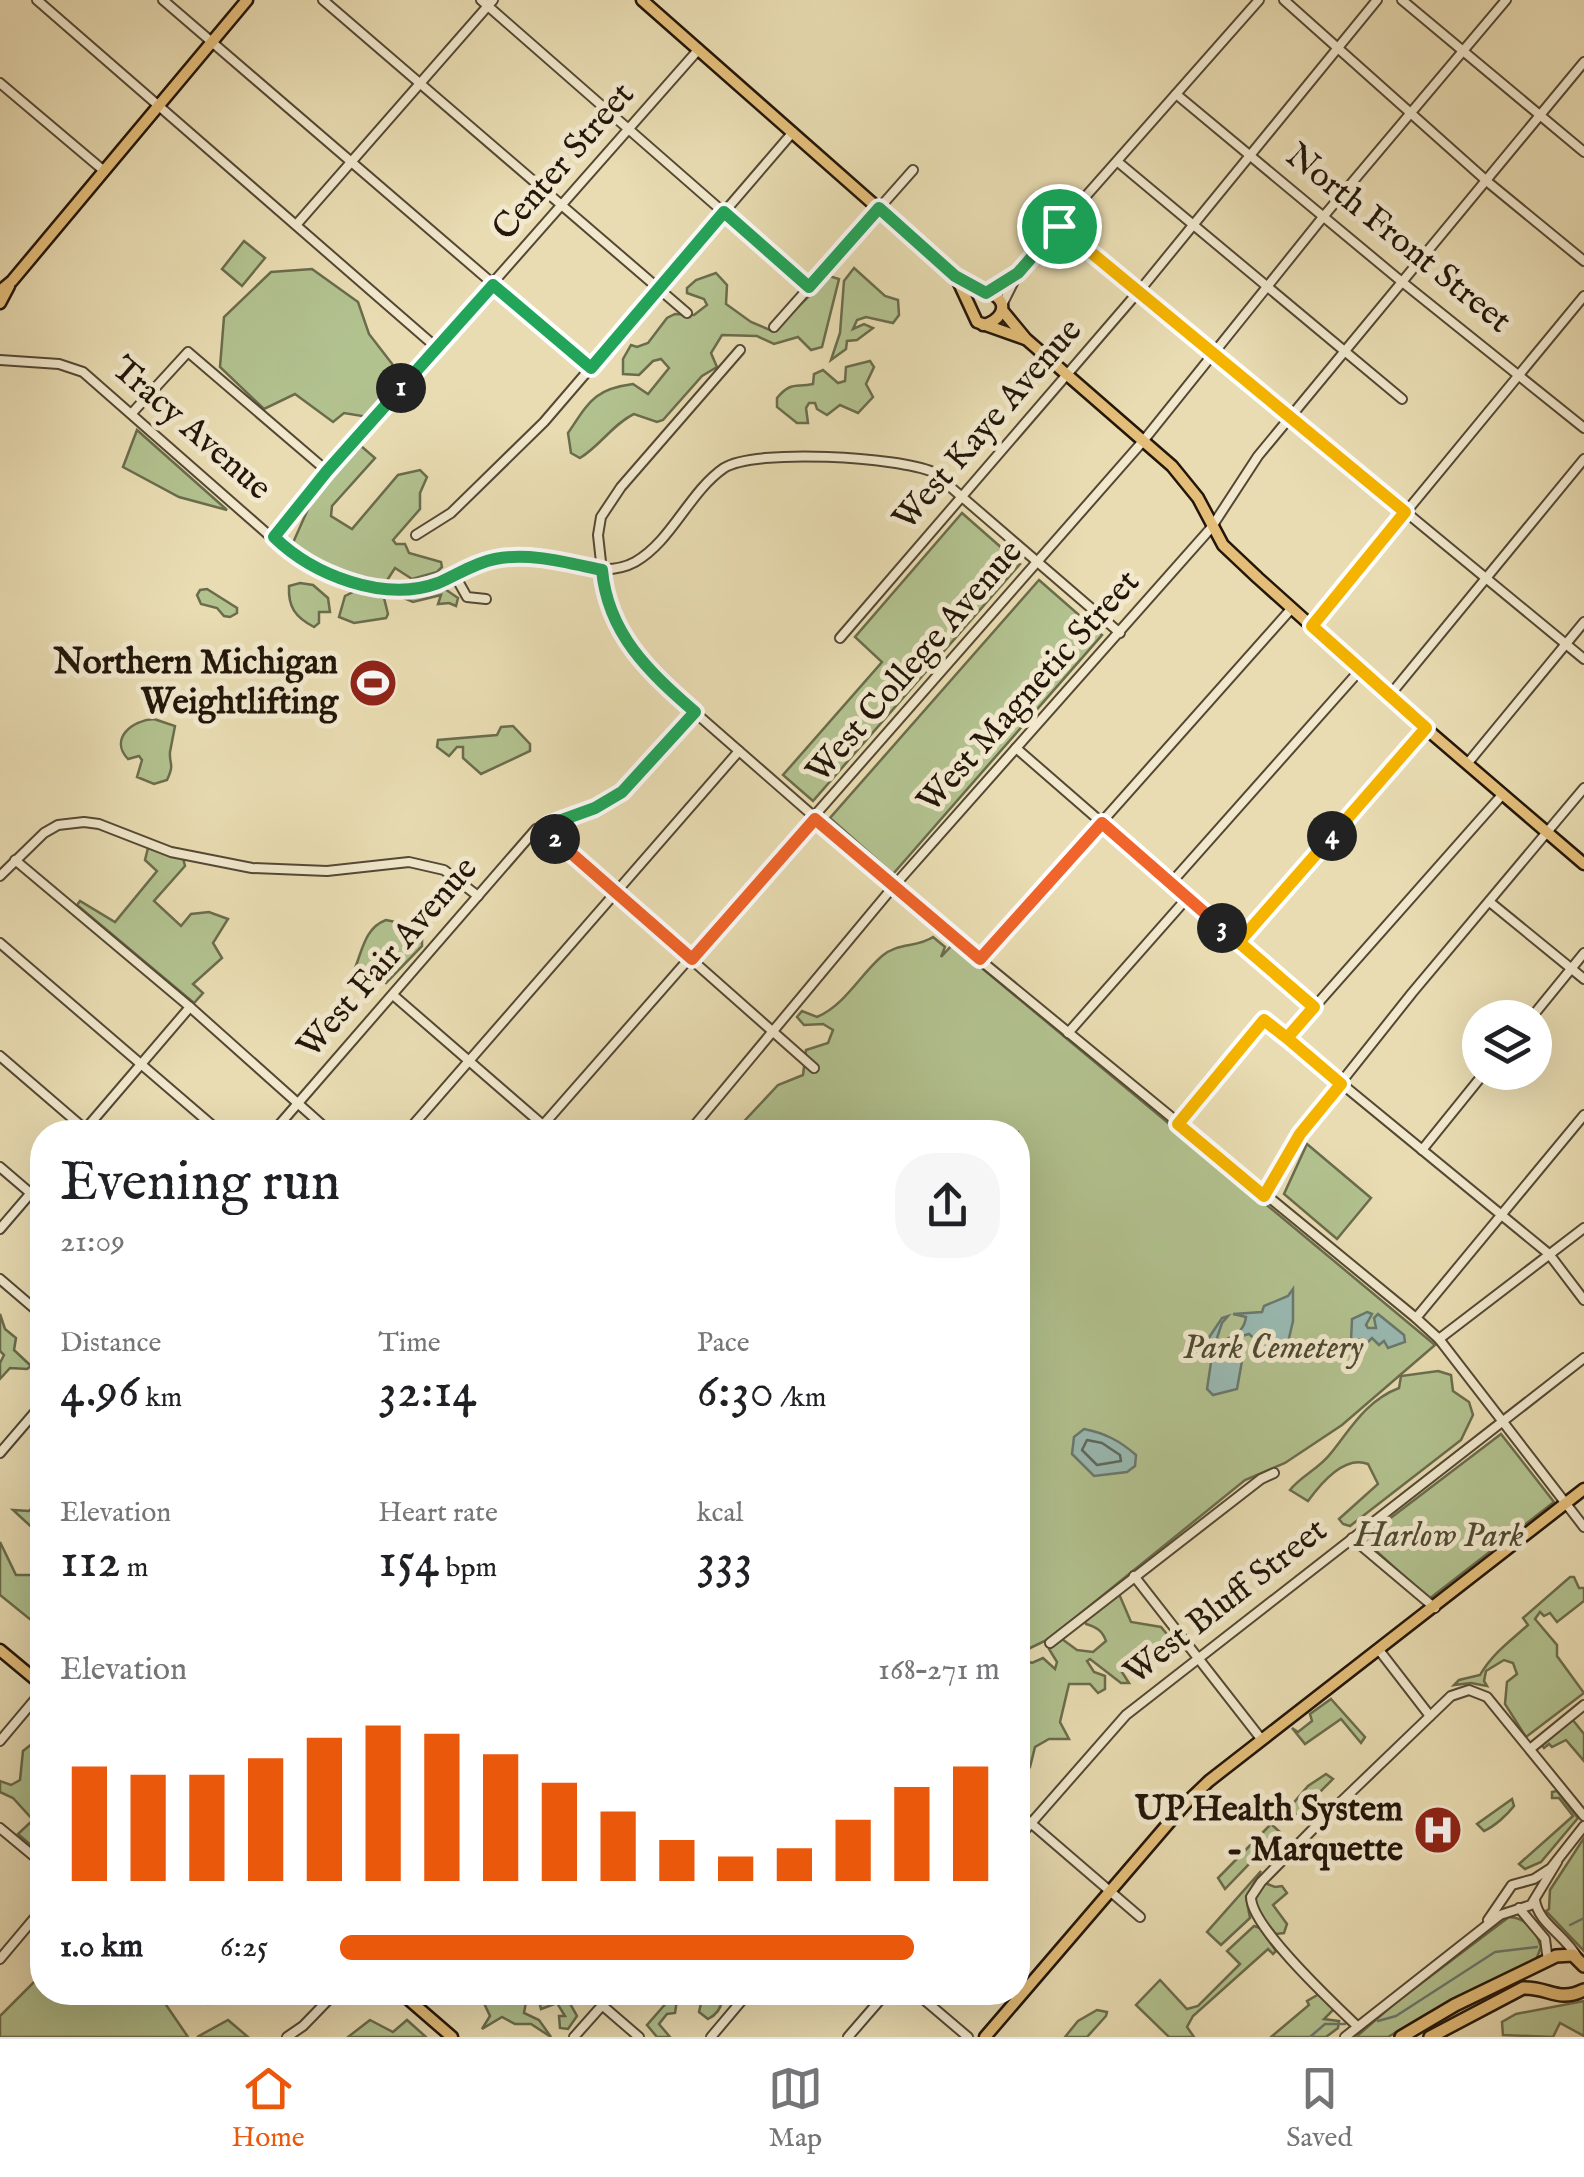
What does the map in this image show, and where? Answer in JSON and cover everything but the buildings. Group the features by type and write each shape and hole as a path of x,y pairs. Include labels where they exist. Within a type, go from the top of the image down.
{"highway":[{"path":"1400,2037 1455,2005 1564,1953 1581,1961"},
{"path":"1548,1962 1544,1979 1552,1992"},
{"path":"1430,2037 1516,1991 1530,1988 1566,1998 1583,1990"}],"main road":[{"path":"0,303 12,281 247,0"},
{"path":"642,0 955,276 996,297 1026,339 1185,480 1223,544 1426,728 1584,864"},
{"path":"955,276 968,298 974,320 1026,339"},
{"path":"0,291 12,281"},
{"path":"970,310 975,298 987,293"},
{"path":"983,324 996,321 1002,308"},
{"path":"1030,1984 1185,1804 1584,1490"},
{"path":"0,1650 30,1677"},
{"path":"415,2005 452,2037"},
{"path":"985,2037 1012,2005"}],"street":[{"path":"37,0 437,348"},
{"path":"163,0 591,368"},
{"path":"323,0 687,314"},
{"path":"987,293 1018,273 1259,0"},
{"path":"1284,0 1335,49 1584,261"},
{"name":"West Kaye Avenue","path":"840,638 1138,292 1377,0"},
{"path":"1402,0 1584,152"},
{"name":"West College Avenue","path":"548,1120 1144,440 1506,0"},
{"path":"296,225 487,2 809,287"},
{"name":"Center Street","path":"274,537 327,471 699,49"},
{"name":"West Magnetic Street","path":"699,1120 893,886 1212,528 1258,456 1584,62"},
{"path":"0,83 103,170"},
{"name":"North Front Street","path":"1176,94 1584,428"},
{"path":"416,535 460,504 534,432 793,132"},
{"path":"1118,162 1402,399"},
{"path":"774,327 913,170"},
{"path":"1059,226 1584,660"},
{"path":"1002,308 1018,273"},
{"path":"1312,626 1584,296"},
{"path":"740,350 610,501 601,517 598,535 604,590 615,624 634,654 893,886 1439,1339 1584,1526"},
{"path":"132,412 188,352 327,471"},
{"name":"Tracy Avenue","path":"3,357 60,364 98,382 310,567 394,590 437,583 498,558 533,557 602,570"},
{"path":"602,570 638,560 714,478 726,468 753,458 906,462 933,472 1120,633"},
{"path":"1390,694 1584,459"},
{"path":"454,574 467,597 486,600"},
{"path":"980,959 1292,608"},
{"path":"1467,764 1584,622"},
{"path":"1171,883 1361,670"},
{"path":"695,712 622,792 595,808 548,825 553,837 814,1068"},
{"path":"1239,942 1426,728"},
{"path":"1016,748 1314,1007"},
{"path":"418,1120 739,751"},
{"path":"1264,1196 1300,1134 1584,788"},
{"path":"1287,1038 1502,795"},
{"path":"0,876 44,833 58,825 84,822 171,852 252,868 340,871 409,862 444,870 478,896"},
{"name":"West Fair Avenue","path":"283,1120 536,829 548,825"},
{"path":"14,860 316,1120"},
{"path":"1068,1033 1188,898"},
{"path":"1491,902 1584,979"},
{"path":"0,943 206,1120"},
{"path":"1545,1000 1584,953"},
{"path":"393,995 470,1060 531,1120"},
{"path":"96,1120 190,1008"},
{"path":"1178,1124 1264,1020 1549,1254 1584,1300"},
{"path":"0,1056 72,1120"},
{"path":"1422,1150 1471,1090"},
{"path":"1416,1318 1584,1115"},
{"path":"0,1166 30,1192"},
{"path":"0,1229 30,1194"},
{"path":"1439,1339 1584,1228"},
{"path":"0,1279 30,1305"},
{"name":"West Bluff Street","path":"1030,1823 1126,1715 1584,1358"},
{"path":"0,1452 30,1418"},
{"path":"1050,1644 1260,1479 1274,1473"},
{"path":"1352,1538 1434,1608"},
{"path":"1134,1576 1262,1740"},
{"path":"1379,1650 1430,1716"},
{"path":"1357,2026 1282,1949 1255,1913 1251,1897 1282,1859 1430,1716 1455,1693 1464,1690 1487,1696 1584,1816"},
{"path":"0,1741 30,1703"},
{"path":"1530,1749 1584,1705"},
{"path":"1030,1823 1140,1917"},
{"path":"1345,2037 1503,1912 1528,1908 1584,1826"},
{"path":"0,1828 30,1853"},
{"path":"1480,1931 1514,1884 1534,1879 1557,1862"},
{"path":"1524,1881 1533,1886 1541,1918 1565,1938 1581,1961"},
{"path":"1508,1894 1546,1939 1548,1962"},
{"path":"1,1955 30,1922"},
{"path":"288,2037 323,2005"},
{"path":"710,2037 737,2005"},
{"path":"848,2037 875,2005"},
{"path":"930,2005 968,2037"},
{"path":"574,2037 604,2006 639,2037"}],"green space":[{"path":"244,241 265,258 242,286 222,269"},
{"path":"854,268 885,296 898,300 899,315 893,323 866,317 857,320 853,329 864,324 873,328 857,340 847,341 846,349 831,360 840,333 844,281"},
{"path":"312,269 358,302 369,334 403,378 368,417 344,413 333,422 295,394 264,409 220,367 224,317 271,272"},
{"path":"716,273 727,285 726,304 770,330 781,324 829,276 839,279 822,347 811,350 798,337 774,344 757,336 722,335 711,353 717,367 702,376 663,420 657,422 634,414 580,458 571,453 568,433 594,399 609,389 633,384 648,394 669,368 661,359 653,361 639,375 623,374 623,359 631,345 648,343 667,318 675,314 694,315 707,305 704,299 687,293 687,288"},
{"path":"870,361 874,367 866,384 873,397 858,413 840,405 827,415 815,403 809,403 808,423 797,423 777,407 777,398 782,393 790,387 813,384 814,374 823,370 838,383 845,381 846,367"},
{"path":"137,430 227,510 179,497 123,467"},
{"path":"361,446 375,458 332,506 331,516 352,529 398,475 420,470 427,477 420,493 420,509 393,540 405,544 409,553 441,562 437,572 412,579 395,568 386,582 328,568 294,551 292,545 312,500"},
{"path":"962,513 1020,564 813,801 783,775 882,662 855,637"},
{"path":"1039,580 1102,635 893,874 830,818"},
{"path":"313,585 328,598 330,612 319,612 319,623 314,627 291,606 289,586"},
{"path":"442,587 458,598 456,606 438,604 441,595 413,602 401,597 407,592"},
{"path":"207,589 237,608 237,613 224,616 217,608 201,604 197,595"},
{"path":"355,591 384,598 386,618 354,623 339,617 345,596"},
{"path":"154,719 175,726 167,780 154,784 137,777 142,760 139,756 128,759 121,744 131,727"},
{"path":"513,726 530,744 530,751 481,774 463,758 463,747 457,747 449,756 437,747 438,740 497,735 501,727"},
{"path":"148,848 183,858 185,866 154,901 181,926 191,914 209,912 228,919 213,943 222,958 193,984 203,993 194,1003 77,905 80,901 115,922 157,871 145,860"},
{"path":"386,920 400,923 397,933 413,934 422,939 422,946 386,983 372,979 360,982 353,973 365,942 373,929"},
{"name":"Park Cemetery","path":"933,937 945,947 941,957 953,944 1435,1345 1342,1425 1285,1463 1245,1480 1049,1639 1030,1648 1030,1120 745,1120 778,1085 803,1075 806,1050 828,1043 833,1030 823,1024 804,1025 797,1017 802,1011 817,1017 827,1012 888,952"},
{"path":"1307,1144 1371,1198 1337,1239 1284,1194"},
{"path":"0,1314 5,1329 16,1338 14,1350 30,1367 10,1368 0,1379 4,1355 0,1351"},
{"path":"1438,1371 1451,1375 1453,1391 1469,1402 1473,1415 1461,1440 1350,1526 1339,1519 1378,1484 1368,1464 1359,1462 1342,1467 1308,1501 1290,1490 1327,1458 1369,1407 1399,1388 1401,1376"},
{"name":"Harlow Park","path":"1501,1434 1554,1502 1429,1599 1363,1539"},
{"path":"13,1510 29,1511 30,1526"},
{"path":"0,1542 16,1575 30,1575 30,1619 0,1595"},
{"path":"1574,1577 1579,1588 1584,1588 1584,1601 1557,1622 1550,1613 1544,1616 1540,1612 1535,1619 1557,1645 1557,1656 1584,1693 1526,1737 1505,1704 1507,1682 1517,1674 1513,1663 1504,1660 1486,1671 1487,1686 1454,1685 1480,1675 1496,1654 1528,1625 1523,1618"},
{"name":"Park Cemetery","path":"1119,1594 1131,1622 1161,1627 1171,1639 1169,1645 1142,1651 1124,1663 1120,1669 1129,1683 1121,1683 1090,1659 1087,1661 1094,1672 1105,1676 1105,1689 1098,1693 1090,1684 1069,1684 1060,1722 1069,1739 1049,1739 1035,1747 1030,1767 1030,1662 1043,1658 1055,1669 1057,1662 1049,1649 1062,1639 1077,1650 1093,1652 1106,1641 1084,1619"},
{"path":"1331,1699 1365,1737 1361,1743 1341,1719 1305,1744 1292,1728 1298,1732 1312,1721 1310,1714"},
{"path":"1572,1719 1584,1734 1584,1761 1566,1740 1552,1747 1549,1744 1544,1748 1541,1744"},
{"path":"30,1745 30,1817 13,1798 0,1792 0,1781 11,1785 20,1780 23,1751"},
{"path":"1326,1774 1333,1779 1292,1820 1286,1821 1284,1814 1308,1786"},
{"path":"1557,1791 1578,1818 1541,1862 1525,1869 1519,1864 1573,1816 1559,1798 1552,1798 1552,1792"},
{"path":"1512,1799 1514,1806 1492,1826 1484,1831 1477,1824"},
{"path":"30,1823 30,1844 18,1834"},
{"path":"1271,1824 1280,1832 1225,1889 1218,1878"},
{"path":"1584,1838 1584,1951 1546,1911 1550,1890"},
{"path":"1261,1871 1246,1897 1250,1918 1221,1945 1207,1932"},
{"path":"1265,1883 1282,1886 1287,1893 1273,1905 1287,1924 1284,1933 1276,1934 1254,1901"},
{"path":"1509,1917 1525,1922 1536,1935 1541,1947 1536,1960 1388,2037 1356,2037 1395,2003"},
{"path":"1254,1926 1260,1928 1276,1951 1273,1954 1268,1949 1193,2016 1187,2027 1194,2037 1169,2037 1136,2005 1160,1980 1187,2009 1198,2006 1240,1964 1227,1951"},
{"path":"30,1986 30,2005 166,2005 188,2037 0,2037 0,2016"},
{"path":"1319,1994 1334,2009 1324,2019 1339,2021 1338,2028 1326,2037 1271,2037 1309,2005 1307,2001"},
{"path":"1584,2001 1584,2036 1560,2023 1553,2037 1503,2035 1502,2022 1516,2014"},
{"path":"485,2005 525,2005 524,2013 539,2020 551,2037 531,2024 515,2024 502,2017 482,2029 490,2016"},
{"path":"558,2005 571,2005 577,2016 568,2029 560,2028 559,2016 565,2016"},
{"path":"664,2005 676,2005 675,2013 667,2014 659,2024 670,2037 657,2037 647,2025"},
{"path":"701,2005 721,2005 708,2019 699,2012"},
{"path":"1097,2010 1107,2012 1106,2016 1087,2037 1065,2037 1078,2021"},
{"path":"228,2020 248,2037 197,2037"},
{"path":"370,2020 393,2032 407,2020 426,2037 348,2037"}],"water":[{"path":"1293,1289 1293,1321 1286,1351 1274,1357 1264,1349 1256,1352 1255,1339 1249,1334 1242,1336 1235,1350 1242,1361 1237,1389 1213,1395 1207,1389 1212,1356 1206,1342 1222,1318 1228,1316 1216,1341 1219,1344 1240,1331 1245,1323 1246,1317 1233,1314 1262,1312 1264,1306 1288,1296"},
{"path":"1367,1312 1372,1314 1368,1328 1376,1328 1374,1318 1378,1314 1404,1335 1405,1342 1388,1348 1384,1341 1379,1345 1372,1338 1367,1343 1362,1339 1351,1341 1352,1319"},
{"path":"1084,1429 1124,1446 1136,1455 1135,1466 1127,1472 1094,1476 1072,1454 1074,1437"}],"waterway":[{"path":"1570,1925 1584,1918"},
{"path":"1378,2021 1396,2016 1495,1952 1537,1947"},
{"path":"1310,2037 1325,2024 1345,2024"}],"place":[{"name":"Northern Michigan Weightlifting","path":"373,683"},
{"name":"UP Health System - Marquette","path":"1438,1830"}],"route":[{"path":"1059,226 1018,273 986,293 955,276 879,208 809,287 724,212 591,368 493,285 327,471 274,537 310,567 394,590 437,583 498,558 533,557 602,570 615,624 634,654 695,712 622,792 595,808 548,825 549,831 692,959 815,819 980,959 1102,823 1192,901 1239,942 1314,1007 1310,1012 1287,1038 1341,1084 1300,1134 1264,1196 1178,1124 1264,1020 1287,1038 1314,1007 1310,1004 1239,942 1426,728 1312,626 1405,512 1059,226"}]}
